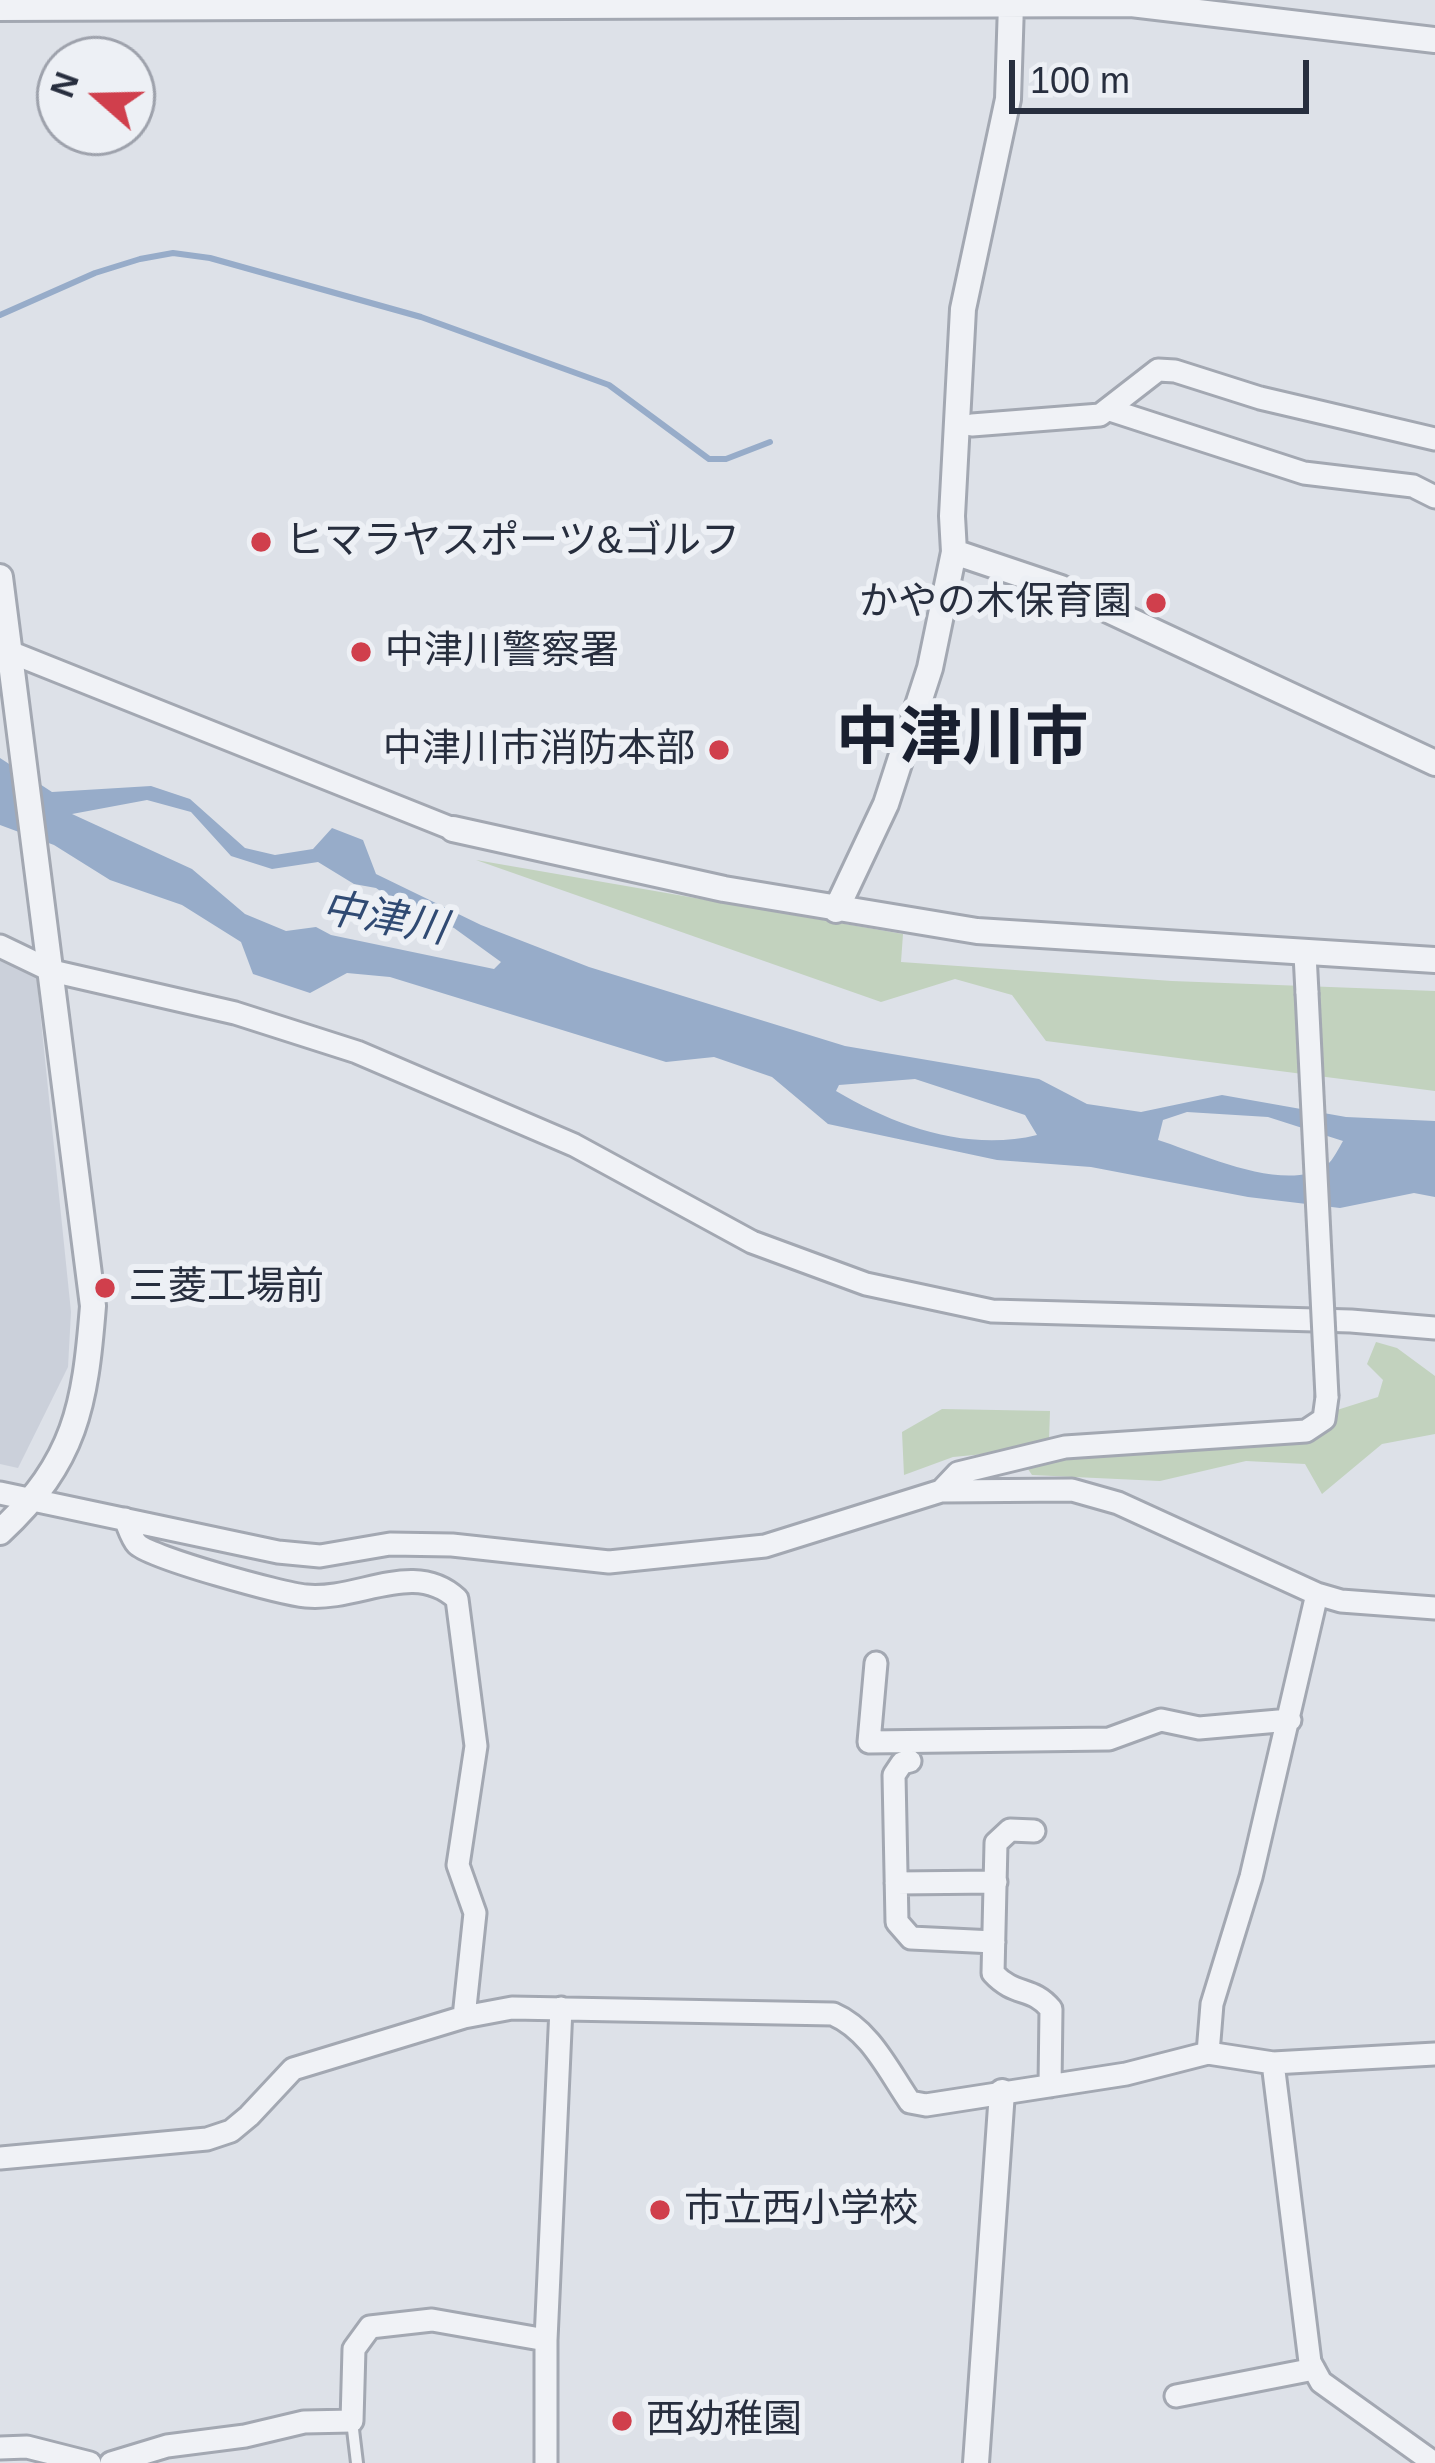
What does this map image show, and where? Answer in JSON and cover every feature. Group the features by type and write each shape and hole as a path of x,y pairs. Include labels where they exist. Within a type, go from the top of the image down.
{"street":[{"path":"0,8 285,3 1131,4 1435,40"},
{"path":"836,910 886,804 923,691 954,551 963,309 1026,3"},
{"path":"972,425 1090,418 1110,410 1150,373 1175,371 1260,398 1435,439"},
{"path":"1110,410 1304,472 1413,486 1435,497"},
{"path":"954,551 1061,588 1435,763"},
{"path":"0,577 93,1306 86,1389 58,1466 34,1500 0,1532"},
{"path":"12,665 453,829 724,890 976,932 1435,960"},
{"path":"0,946 52,971 235,1013 357,1052 574,1145 752,1243 866,1284 992,1311 1351,1321 1435,1328"},
{"path":"941,1491 958,1474 1065,1447 1306,1431 1324,1419 1327,1397 1305,954"},
{"path":"0,1493 278,1552 320,1556 390,1544 452,1545 609,1562 765,1546 941,1491 1072,1490 1118,1503 1317,1594 1341,1601 1435,1608"},
{"path":"125,1519 137,1544 164,1557 305,1596 412,1580 440,1584 457,1599 476,1746 458,1864 475,1912 464,2017"},
{"path":"1208,2053 1212,2004 1251,1877 1317,1594"},
{"path":"876,1664 869,1742 1108,1739 1162,1720 1199,1727 1290,1720"},
{"path":"910,1761 902,1763 894,1775 897,1922 911,1938 994,1942"},
{"path":"1034,1832 1010,1830 996,1843 993,1973 1007,1988 1041,1997 1051,2008 1050,2086"},
{"path":"896,1883 996,1882"},
{"path":"0,2158 207,2139 231,2131 293,2069 464,2017 512,2008 833,2014 850,2021 866,2037 910,2102 926,2105 1126,2074 1208,2053 1273,2063 1435,2054"},
{"path":"546,2463 545,2340 561,2008"},
{"path":"1273,2063 1313,2369 1321,2382 1434,2463"},
{"path":"976,2463 1002,2092"},
{"path":"111,2463 166,2446 304,2422 352,2421 352,2360 357,2342 370,2327 432,2320 545,2340"},
{"path":"1176,2396 1313,2369"},
{"path":"0,2448 27,2447 90,2463"}],"lane":[{"path":"352,2421 357,2463"}],"shaded area":[{"path":"0,954 36,972 71,1312 68,1367 18,1468 0,1464"}],"green space":[{"path":"476,860 903,934 901,962 1172,981 1435,991 1435,1091 1046,1041 1012,995 955,979 881,1002"},
{"path":"1376,1342 1397,1348 1435,1376 1435,1434 1382,1444 1322,1494 1305,1464 1246,1461 1160,1481 1032,1475 1016,1451 953,1457 904,1475 902,1432 942,1409 1050,1411 1049,1440 1311,1435 1330,1430 1337,1410 1378,1397 1383,1380 1367,1364"}],"water":[{"path":"0,758 52,792 151,786 190,799 245,848 275,855 313,849 332,828 363,840 376,874 481,925 589,967 845,1046 1039,1079 1087,1104 1141,1112 1222,1095 1346,1117 1435,1121 1435,1197 1414,1193 1340,1208 1248,1197 1091,1167 997,1160 828,1124 772,1077 714,1057 666,1062 390,977 347,973 310,993 253,974 241,942 182,905 110,880 54,845 0,825","holes":["147,800 191,812 231,856 272,869 318,862 354,884 376,888 409,911 454,928 501,962 494,969 331,935 316,927 286,931 245,914 192,869 72,814","915,1079 1025,1115 1037,1135 985,1140 933,1132 859,1104 836,1091 839,1085","1187,1112 1268,1117 1343,1141 1329,1163 1310,1173 1267,1174 1158,1140 1163,1120"]}],"waterway":[{"path":"0,315 95,273 140,259 173,253 210,258 421,317 609,385 709,459 726,459 770,442"}],"place":[{"name":"ヒマラヤスポーツ&ゴルフ","path":"261,542"},
{"name":"かやの木保育園","path":"1156,603"},
{"name":"中津川警察署","path":"361,652"},
{"name":"中津川市消防本部","path":"719,750"},
{"name":"三菱工場前","path":"105,1288"},
{"name":"市立西小学校","path":"660,2210"},
{"name":"西幼稚園","path":"622,2421"}],"district":[{"name":"中津川市","path":"962,741"}],"water label":[{"name":"中津川","path":"384,920"}]}
